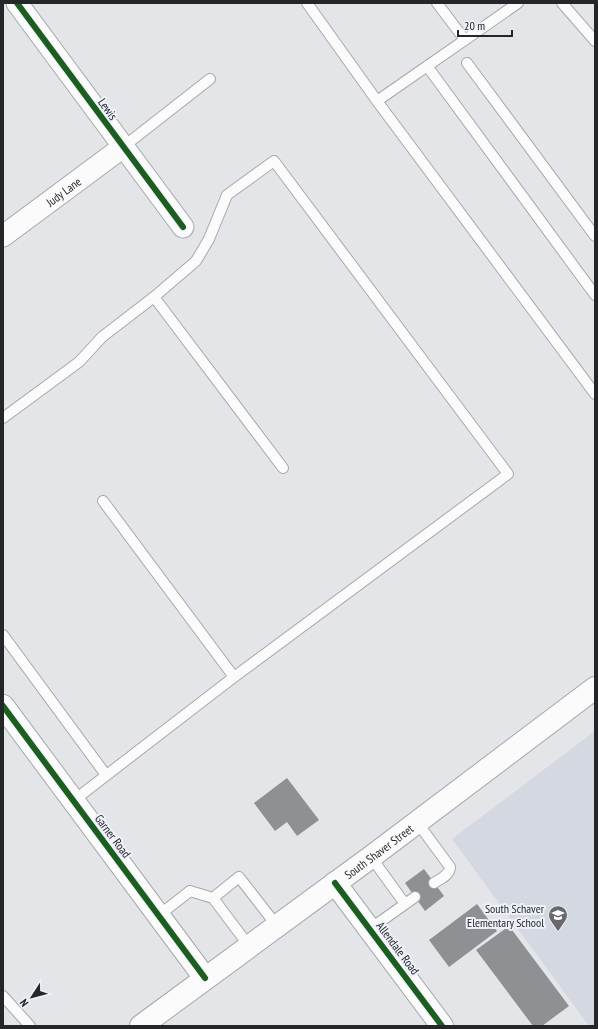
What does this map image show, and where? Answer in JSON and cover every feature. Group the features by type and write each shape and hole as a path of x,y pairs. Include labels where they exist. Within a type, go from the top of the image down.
{"main road":[{"name":"South Shaver Street","path":"140,1026 371,857 595,688"},
{"name":"Garner Road","path":"3,706 205,978"},
{"name":"Allendale Road","path":"335,883 442,1026"}],"street":[{"name":"Lewis","path":"17,3 183,227"},
{"name":"Judy Lane","path":"3,236 123,147"}],"lane":[{"path":"307,3 377,101 595,394"},
{"path":"437,3 465,40"},
{"path":"377,101 518,3"},
{"path":"562,3 595,41"},
{"path":"467,62 595,236"},
{"path":"427,66 595,295"},
{"path":"123,147 210,79"},
{"path":"3,418 79,362 102,337 154,297 196,261 209,239 227,195 274,161 508,474 234,677 73,801"},
{"path":"154,297 283,468"},
{"path":"103,501 234,677"},
{"path":"3,635 106,775"},
{"path":"417,822 450,867 450,871 448,873 434,883"},
{"path":"371,857 405,904"},
{"path":"212,898 239,877 276,926"},
{"path":"158,916 190,891 212,898 249,946"},
{"path":"370,929 415,897"},
{"path":"3,996 30,1026"}],"shaded area":[{"name":"South Schaver Elementary School","path":"595,731 595,1026 589,1026 452,839"}],"building":[{"path":"287,778 319,820 297,836 287,822 275,831 254,803"},
{"path":"424,869 444,896 425,911 405,883"},
{"path":"477,904 497,931 449,967 429,940"},
{"path":"509,926 569,1006 542,1026 533,1026 476,950"}],"cycle path":[{"path":"17,3 183,227"},
{"path":"3,706 205,978"},
{"path":"335,883 442,1026"}],"place":[{"name":"South Schaver Elementary School","path":"558,932"}]}
